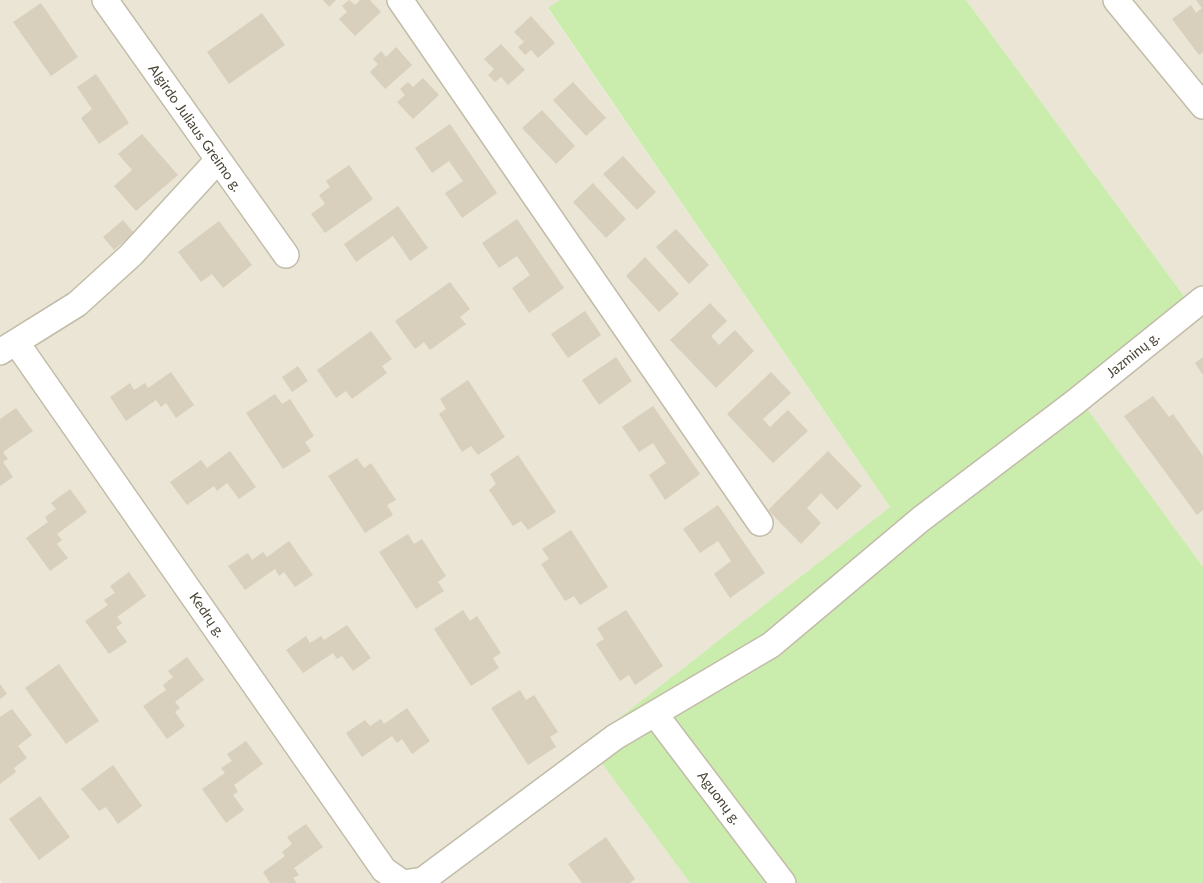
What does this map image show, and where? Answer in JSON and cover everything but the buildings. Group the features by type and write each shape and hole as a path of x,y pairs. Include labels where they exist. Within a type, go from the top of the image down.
{"street":[{"name":"Algirdo Juliaus Greimo g.","path":"105,0 286,255"},
{"path":"400,0 760,523"},
{"path":"1116,0 1203,106"},
{"path":"8,347 77,304 131,255 218,160"},
{"name":"Jazminų g.","path":"403,883 423,880 615,737 771,645 921,519 1062,411 1203,298"},
{"name":"Kedrų g.","path":"8,347 384,870 403,883"},
{"name":"Aguonų g.","path":"655,714 782,883"}],"shaded area":[{"path":"0,0 560,0 548,9 890,507 587,743 690,883 2,883 0,880"},
{"path":"966,0 1203,0 1203,567 1084,406 1200,318"}],"green space":[{"path":"560,0 966,0 1200,318 1085,406 1203,567 1203,883 690,883 587,743 890,507 548,8"}]}
